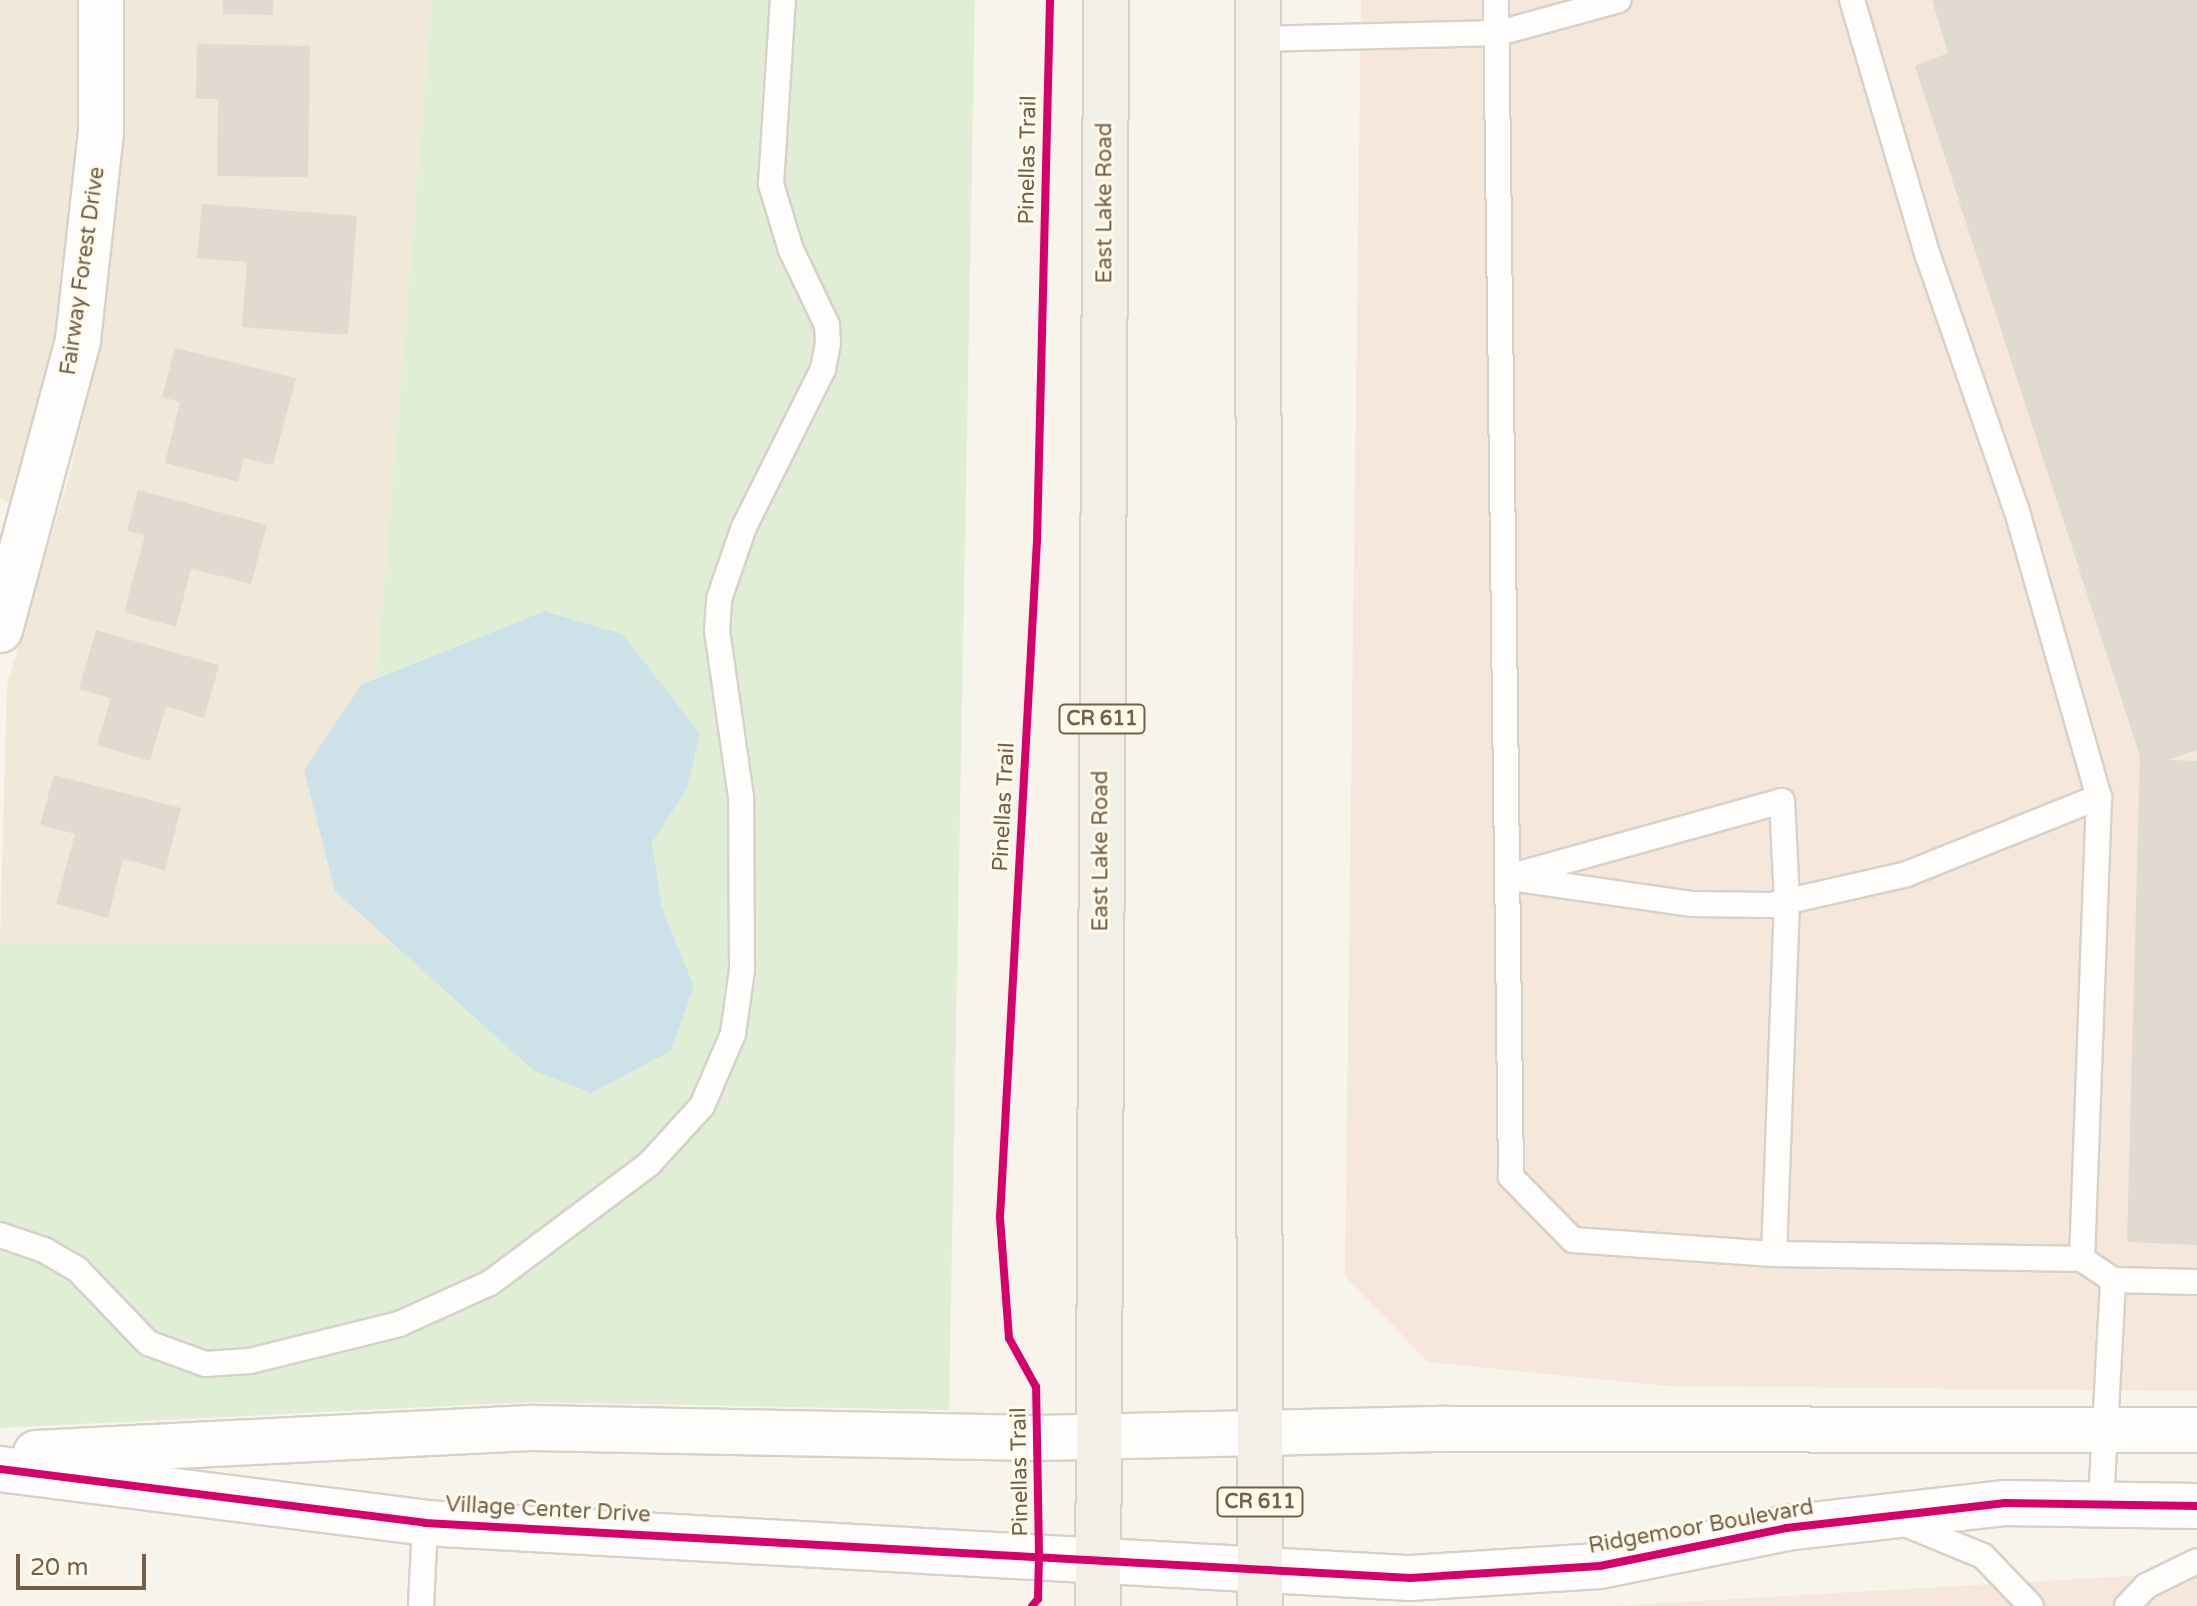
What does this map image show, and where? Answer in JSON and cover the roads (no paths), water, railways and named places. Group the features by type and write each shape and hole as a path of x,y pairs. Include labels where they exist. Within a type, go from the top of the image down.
{"main road":[{"name":"East Lake Road","path":"1098,1606 1106,0"},
{"name":"CR 611","path":"1258,20 1260,1586"}],"street":[{"name":"Fairway Forest Drive","path":"0,630 78,340 101,132 101,0"},
{"path":"0,1454 533,1428 1098,1437 1259,1436 1446,1429 2197,1430"},
{"name":"Village Center Drive","path":"0,1469 425,1523 1097,1556"},
{"name":"Ridgemoor Boulevard","path":"1097,1556 1260,1586 1505,1574 1600,1566 1880,1516 2004,1503 2197,1506"}],"lane":[{"path":"0,1235 44,1250 78,1270 148,1343 205,1364 250,1361 399,1324 490,1283 649,1164 702,1106 733,1034 742,970 741,797 717,631 719,599 744,527 823,369 828,343 827,325 791,250 771,184 783,0"},
{"path":"1496,0 1499,33 1511,1177 1573,1240 1774,1254 2082,1259 2113,1280 2197,1282"},
{"path":"1258,20 1499,33 1619,0"},
{"path":"1852,0 1928,256 2016,508 2099,797 2082,1259"},
{"path":"1508,877 1692,904 1787,901 1907,874 2099,797"},
{"path":"1508,877 1782,801 1787,901 1774,1254"},
{"path":"2101,1503 2113,1280"},
{"path":"1880,1516 1949,1538 1983,1556 2031,1606"},
{"path":"421,1606 425,1523"},
{"path":"2127,1606 2146,1586 2197,1561"}]}
